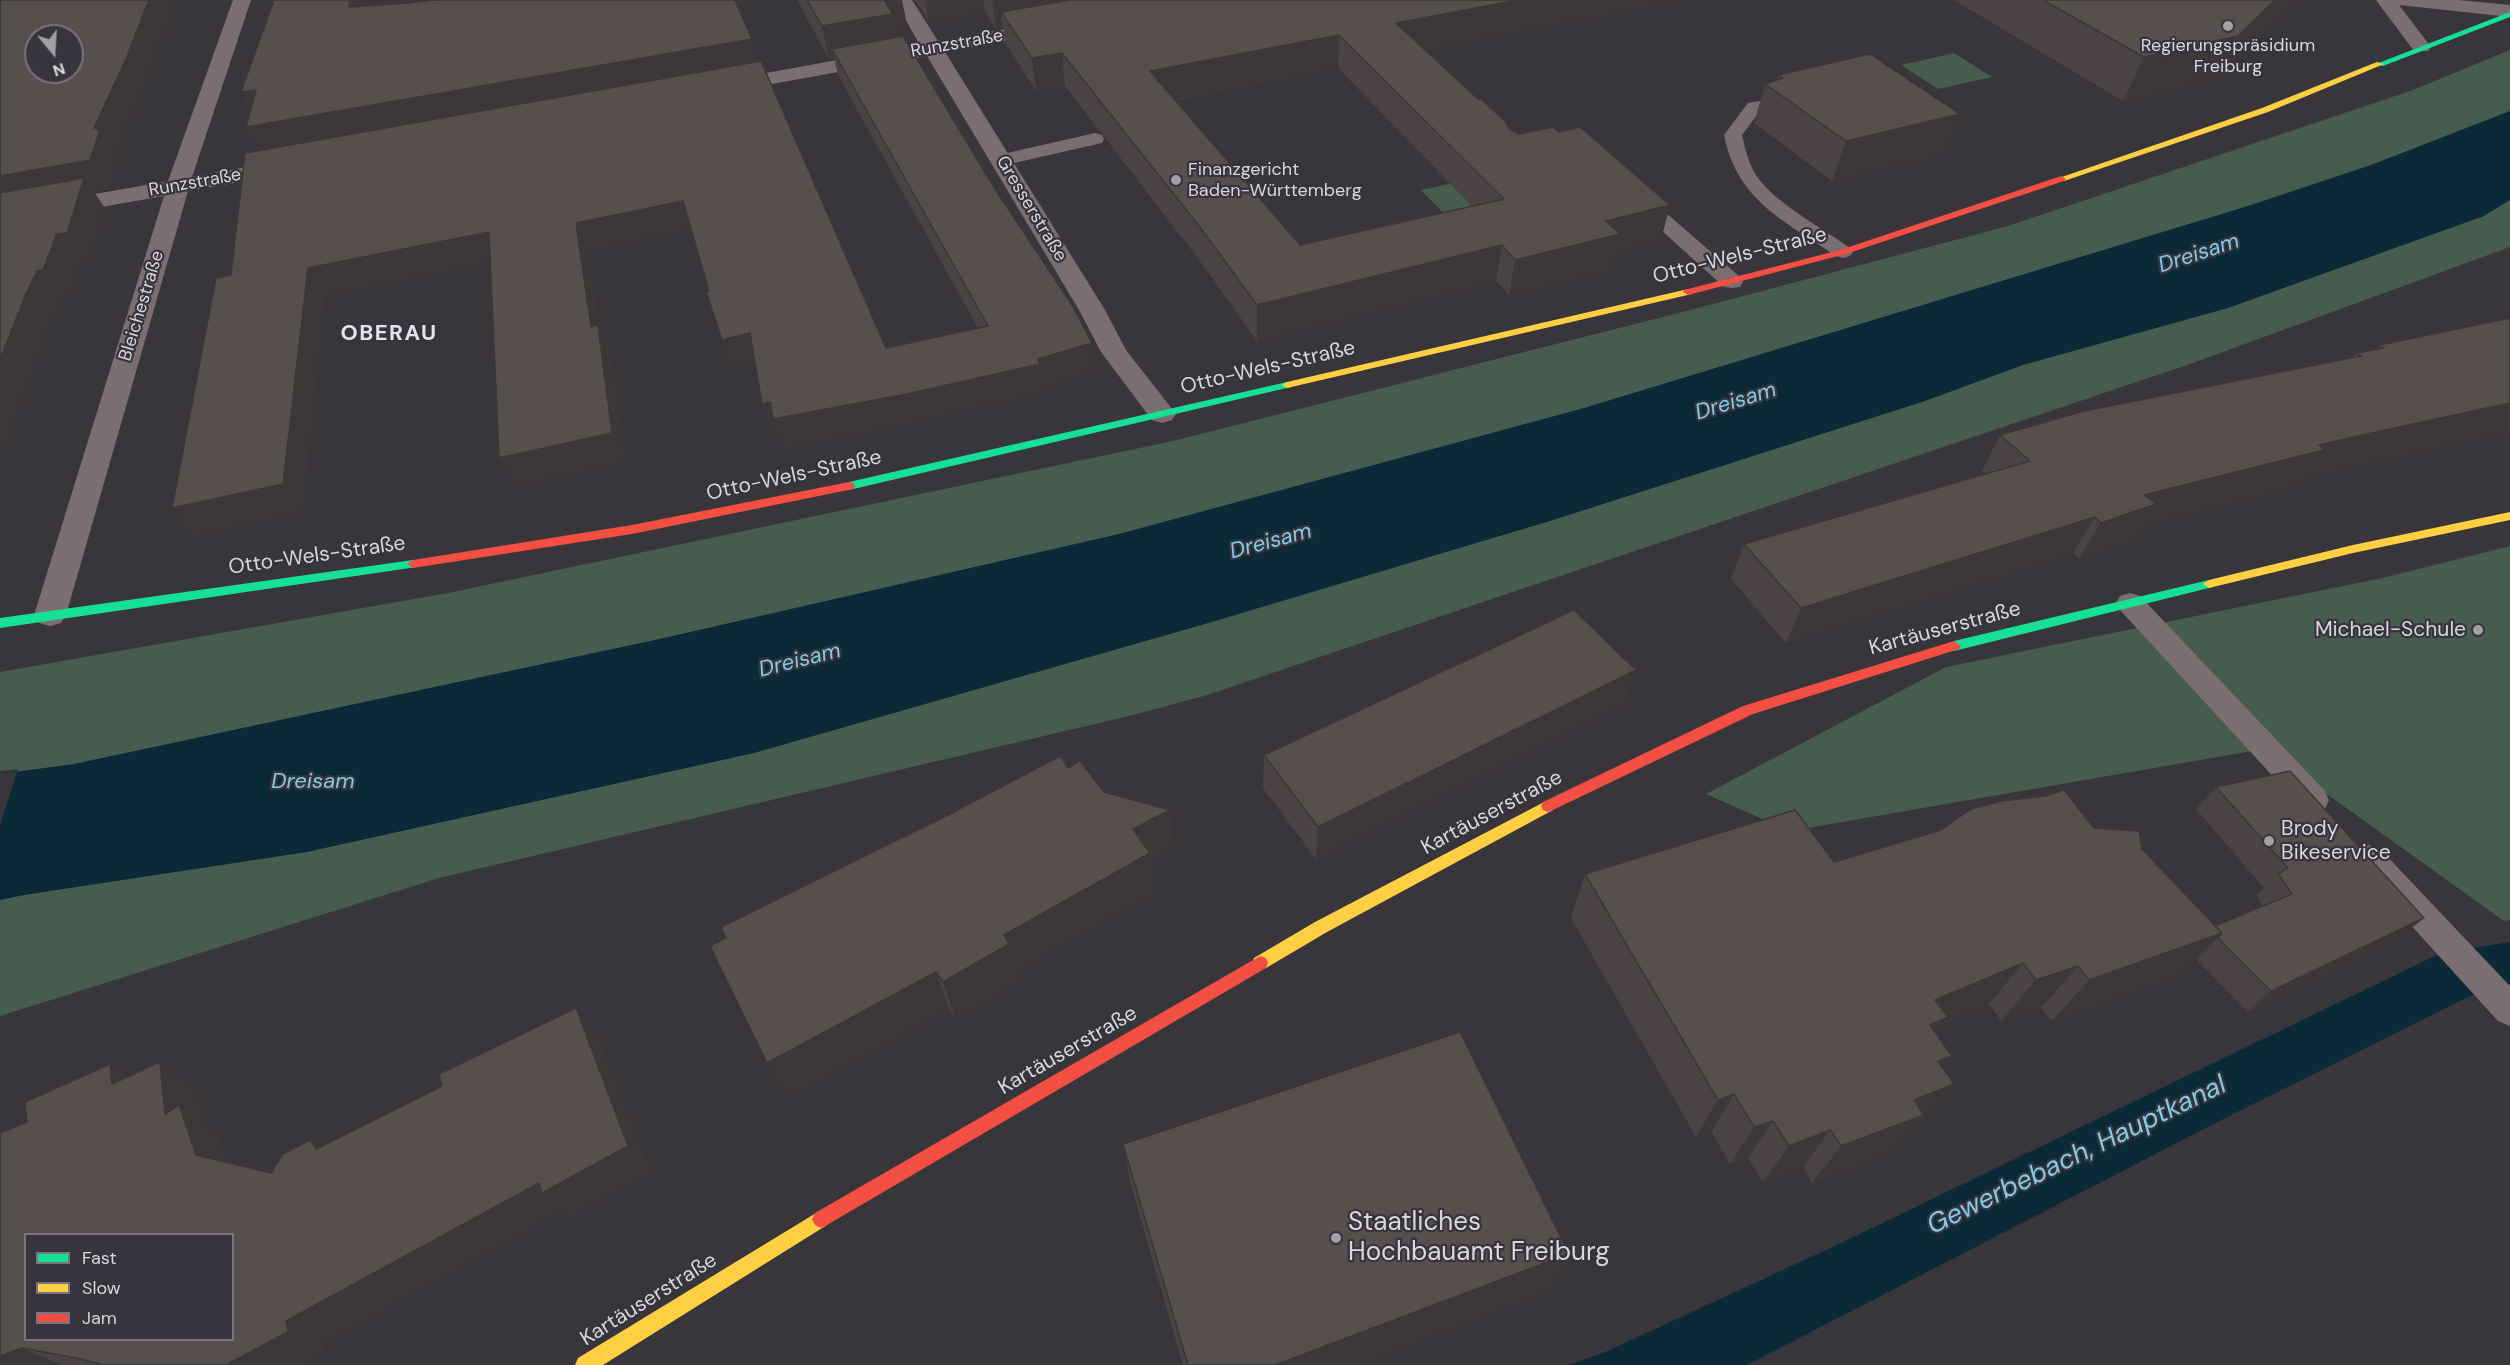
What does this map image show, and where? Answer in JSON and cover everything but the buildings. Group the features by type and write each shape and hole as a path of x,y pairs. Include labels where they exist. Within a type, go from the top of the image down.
{"street":[{"name":"Bleichestraße","path":"50,615 178,186 242,0"},
{"name":"Gresserstraße","path":"903,0 1092,310 1114,352 1162,414"},
{"path":"2385,0 2421,47"},
{"path":"2401,0 2510,12"},
{"name":"Otto-Wels-Straße","path":"0,623 524,548 735,512 1732,282 1843,252 2265,110 2510,12"},
{"name":"Runzstraße","path":"701,90 1071,24"},
{"name":"Runzstraße","path":"0,218 306,163"},
{"name":"Kartäuserstraße","path":"585,1365 758,1256 1321,927 1538,812 1748,710 1923,654 2353,549 2510,516"}],"lane":[{"path":"1801,99 1754,107 1733,135 1736,151 1749,180 1770,199 1843,252"},
{"path":"1001,160 1095,140"},
{"path":"1626,188 1732,282"},
{"path":"2130,603 2507,1008"}],"green space":[{"path":"2510,50 2510,247 2190,364 1204,696 1125,717 439,878 0,1016 0,672 448,593 1173,441 1698,308 2008,226 2413,90"},
{"path":"1954,53 1992,77 1938,89 1901,65"},
{"path":"1467,180 1501,213 1452,222 1421,190"},
{"path":"2510,546 2510,920 2504,921 2264,749 1790,831 1706,794 1946,667 2382,578"}],"water":[{"name":"Dreisam","path":"2510,111 2510,200 2484,216 2228,308 2023,365 1925,401 1550,521 1205,624 754,753 307,852 0,900 0,774 74,764 664,638 1119,534 1584,408 2248,206 2371,165"},
{"name":"Gewerbebach, Hauptkanal","path":"2510,942 2510,984 2468,997 2231,1115 1747,1365 1568,1365 1603,1353 1839,1244 2441,953"}],"pier":[{"path":"18,769 0,825 0,771"}],"traffic: fast":[{"path":"2380,64 2510,14"},
{"path":"849,486 1287,385"},
{"path":"0,623 413,564"},
{"path":"1954,646 2209,584"}],"traffic: slow":[{"path":"2061,179 2265,110 2380,64"},
{"path":"1287,385 1688,292"},
{"path":"2209,584 2353,549 2510,516"},
{"path":"1260,963 1321,927 1548,806"},
{"path":"585,1365 821,1219"}],"traffic: jam":[{"path":"1688,292 1843,252 2061,179"},
{"path":"413,564 632,530 849,486"},
{"path":"1548,806 1748,710 1954,646"},
{"path":"821,1219 1260,963"}],"place":[{"name":"Regierungspräsidium Freiburg","path":"2228,26"},
{"name":"Finanzgericht Baden-Württemberg","path":"1176,180"},
{"name":"Michael-Schule","path":"2478,630"},
{"name":"Brody Bikeservice","path":"2269,841"},
{"name":"Staatliches Hochbauamt Freiburg","path":"1336,1238"}],"district":[{"name":"OBERAU","path":"389,334"}]}
